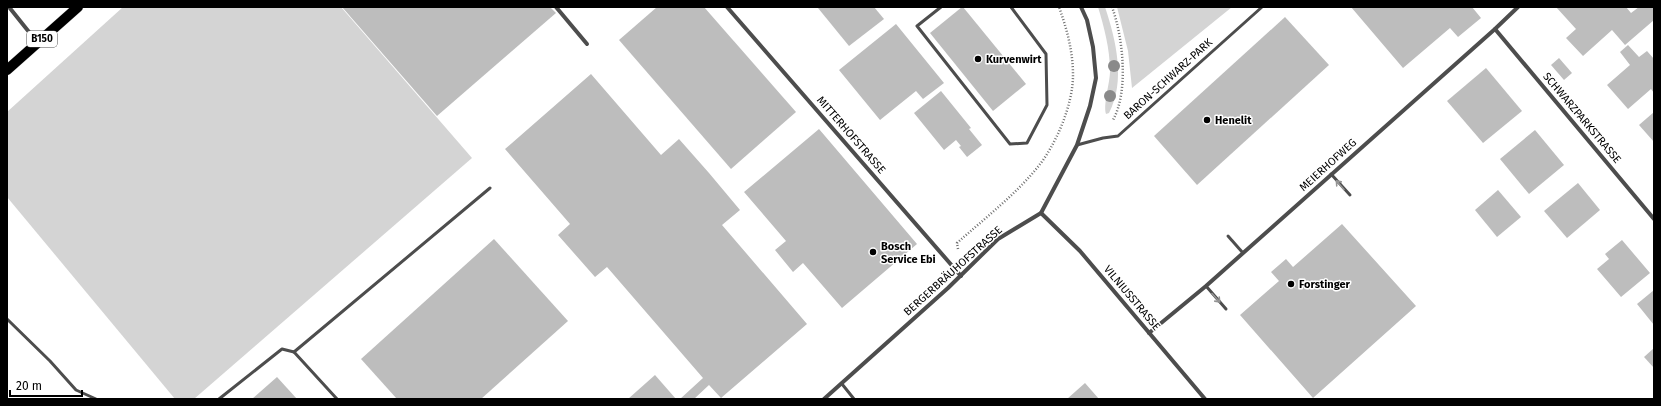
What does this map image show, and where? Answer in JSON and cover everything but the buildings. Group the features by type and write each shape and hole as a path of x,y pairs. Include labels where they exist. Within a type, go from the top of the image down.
{"main road":[{"name":"B150","path":"7,70 78,7"}],"street":[{"path":"9,7 38,43"},
{"path":"556,7 587,44"},
{"name":"MITTERHOFSTRASSE","path":"727,7 961,276"},
{"name":"BERGERBRÄUHOFSTRASSE","path":"824,399 961,276 998,239 1041,212 1077,145 1090,106 1096,78 1094,47 1087,20 1081,7"},
{"name":"MEIERHOFWEG","path":"1149,333 1206,286 1496,29 1518,7"},
{"name":"SCHWARZPARKSTRASSE","path":"1496,29 1654,219"},
{"name":"VILNIUSSTRASSE","path":"1041,212 1080,250 1205,399"}],"lane":[{"path":"940,7 917,26 1010,144 1027,143 1047,105 1046,54 1011,7"},
{"name":"BARON-SCHWARZ-PARK","path":"1077,145 1103,138 1118,136 1262,7"},
{"path":"1331,174 1350,196"},
{"path":"294,352 490,188"},
{"path":"1228,236 1243,253"},
{"path":"1206,286 1226,309"},
{"path":"7,319 50,361 76,390 96,399"},
{"path":"219,399 282,349 294,352 337,399"},
{"path":"842,384 854,399"}],"path":[{"path":"961,276 957,243 1019,187 1038,167 1055,139 1067,110 1073,76 1066,28 1059,7"},
{"path":"1103,138 1115,117 1122,88 1123,54 1112,7"}],"shaded area":[{"path":"123,7 341,7 472,158 194,399 175,399 7,197 7,112"},
{"path":"1098,7 1105,7 1113,33 1118,60 1117,88 1109,113 1106,114 1105,105 1110,76 1110,63 1106,38"},
{"path":"1117,7 1232,7 1132,88 1128,51"}],"place":[{"name":"Kurvenwirt","path":"978,59"},
{"name":"Henelit","path":"1207,120"},
{"name":"Bosch Service Ebi","path":"873,252"},
{"name":"Forstinger","path":"1291,284"}]}
